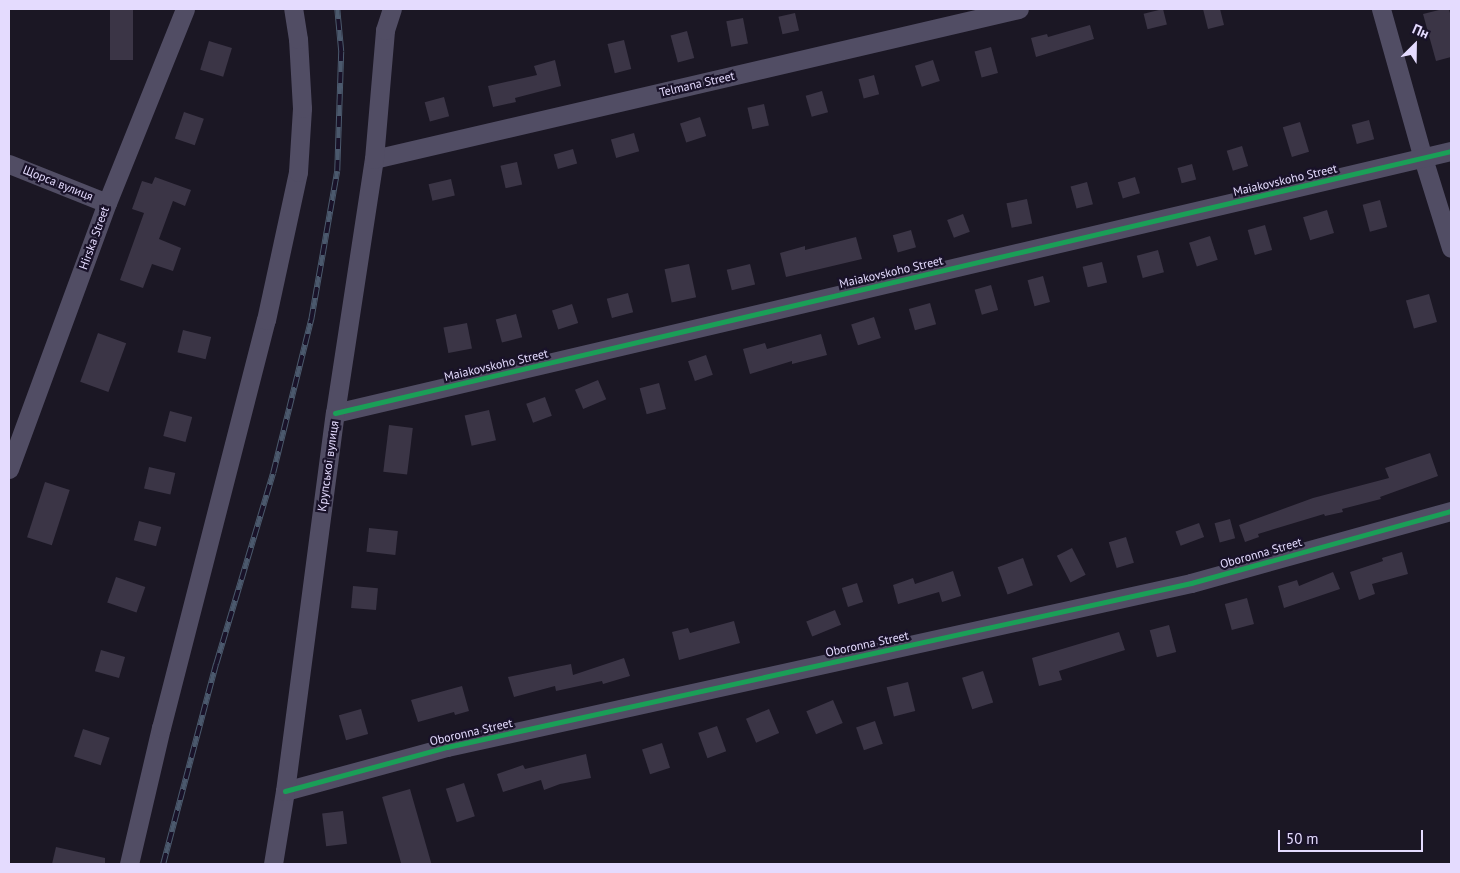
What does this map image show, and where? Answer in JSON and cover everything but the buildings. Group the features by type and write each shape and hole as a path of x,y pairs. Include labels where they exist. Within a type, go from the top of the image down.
{"street":[{"name":"Hirska Street","path":"9,469 107,202 185,9"},
{"path":"128,864 163,719 266,320 298,172 302,108 298,39 293,9"},
{"name":"Крупської вулиця","path":"273,864 285,791 335,412 374,159 385,30 392,9"},
{"name":"Telmana Street","path":"374,159 1019,9"},
{"path":"1381,9 1423,158 1451,248"},
{"name":"Maiakovskoho Street","path":"335,412 1451,151"},
{"name":"Щорса вулиця","path":"9,164 107,202"},
{"name":"Oboronna Street","path":"285,791 447,747 1191,583 1451,511"}],"railway":[{"path":"163,864 216,664 273,473 311,320 337,171 341,52 337,9"}],"cycle path":[{"path":"335,413 1451,151"},
{"path":"285,791 447,747 1191,583 1451,511"}]}
